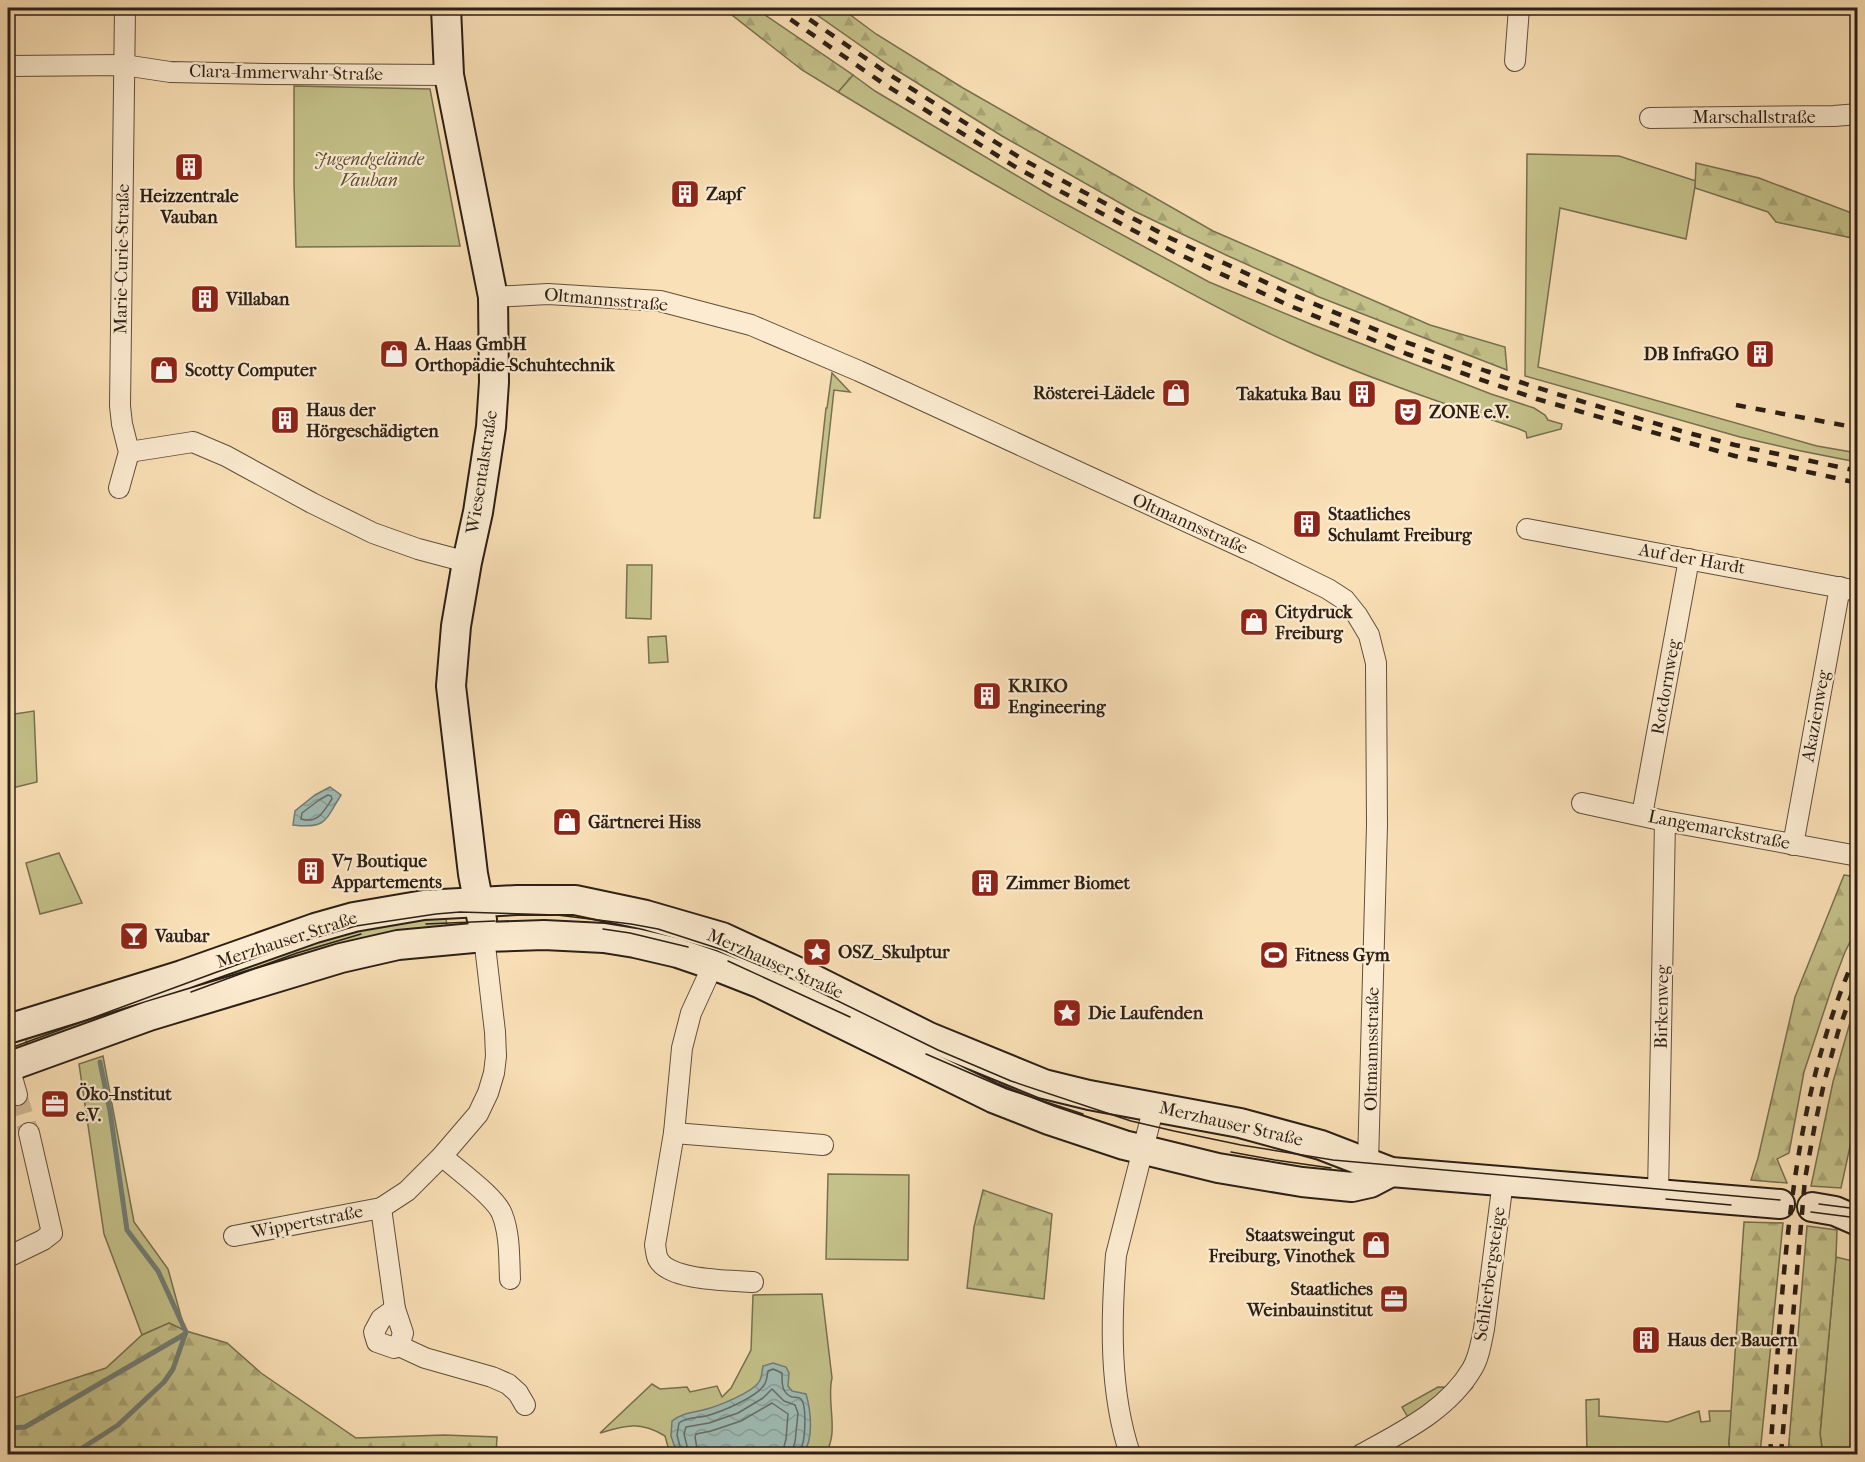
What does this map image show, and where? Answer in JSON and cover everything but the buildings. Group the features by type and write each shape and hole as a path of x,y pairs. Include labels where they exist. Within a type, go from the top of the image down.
{"main road":[{"name":"Wiesentalstraße","path":"446,8 449,75 493,297 494,382 491,427 478,512 456,626 451,686 470,851 481,917"},
{"name":"Merzhauser Straße","path":"8,1061 341,957 398,945 450,940 481,917 575,900 646,915 722,937 929,1037 1044,1084 1080,1093 1240,1123 1322,1144 1380,1171 1780,1204"},
{"name":"Merzhauser Straße","path":"20,1025 183,975 315,928 354,917 424,905 481,917 544,935 604,938 646,945 713,964 769,988 1021,1110 1124,1145 1218,1168 1321,1184 1352,1187 1370,1183 1380,1171"},
{"path":"8,1061 20,1025"}],"street":[{"name":"Marie-Curie-Straße","path":"119,488 129,452 120,406 124,8"},
{"path":"1515,61 1519,8"},
{"name":"Clara-Immerwahr-Straße","path":"8,66 124,64 170,72 449,75"},
{"name":"Marschallstraße","path":"1650,118 1857,114"},
{"name":"Oltmannsstraße","path":"493,297 548,294 660,301 750,325 859,371 1221,537 1328,589 1345,600 1369,635 1376,663 1380,1171"},
{"path":"129,452 193,442 226,456 373,533 418,549 467,562"},
{"name":"Auf der Hardt","path":"1527,529 1848,589"},
{"name":"Rotdornweg","path":"1642,815 1689,559"},
{"name":"Akazienweg","path":"1793,845 1848,589"},
{"name":"Langemarckstraße","path":"1582,803 1665,821 1857,856"},
{"name":"Birkenweg","path":"1658,1194 1665,821"},
{"name":"Wippertstraße","path":"234,1236 381,1208 407,1191 478,1114 488,1094 494,1073 495,1032 481,917"},
{"name":"Merzhauser Straße","path":"713,964 691,1013 682,1048 674,1133 655,1245 657,1258 666,1269 703,1279 753,1282"},
{"path":"8,1061 17,1095"},
{"path":"1130,1455 1118,1404 1112,1338 1114,1275 1116,1254 1154,1106"},
{"path":"8,1257 43,1240 52,1233 28,1133"},
{"path":"674,1133 823,1145"},
{"path":"441,1156 490,1198 502,1212 508,1240 510,1279"},
{"name":"Schlierbergsteige","path":"1362,1455 1425,1418 1455,1391 1472,1369 1482,1340 1503,1181"},
{"name":"Wippertstraße","path":"381,1208 395,1309 403,1333 399,1346"},
{"path":"395,1309 381,1319 374,1332 377,1342 394,1348 399,1346 425,1358 492,1377 508,1384 518,1393 525,1405"}],"green space":[{"path":"723,8 755,8 853,75 838,92 802,70"},
{"path":"807,8 841,8 876,34 963,88 1213,231 1430,325 1505,347 1507,370 1319,297 1134,211 1002,136 890,66"},
{"path":"853,75 875,91 1051,196 1209,282 1313,325 1491,394 1534,408 1545,415 1548,420 1562,424 1561,429 1527,438 1526,432 1519,429 1375,378 1250,324 1058,221 838,92"},
{"name":"Jugendgelände Vauban","path":"294,86 430,89 460,246 296,247"},
{"path":"1527,154 1619,156 1696,181 1686,239 1560,208 1538,367 1817,446 1857,453 1857,462 1740,437 1525,376"},
{"path":"1696,163 1759,178 1857,215 1857,239 1776,222 1768,212 1695,188"},
{"path":"832,373 850,392 834,390 820,518 814,518 826,408"},
{"path":"627,565 652,565 651,619 626,618"},
{"path":"666,636 668,662 649,663 648,637"},
{"path":"34,711 37,782 8,789 8,715"},
{"path":"59,853 82,903 40,914 26,863"},
{"path":"1844,875 1857,877 1857,928 1834,981 1804,1072 1789,1153 1777,1159 1787,1183 1751,1180 1795,997"},
{"path":"445,909 447,927 399,931 354,940 308,953 29,1053 26,1038 291,940"},
{"path":"1857,998 1857,1114 1841,1188 1811,1186 1833,1082"},
{"path":"103,1056 134,1222 168,1269 185,1331 169,1323 142,1335 104,1234 79,1064"},
{"path":"828,1174 909,1175 908,1260 826,1259"},
{"path":"983,1190 1052,1214 1044,1299 967,1288 974,1227"},
{"path":"1744,1222 1783,1223 1760,1454 1730,1454 1729,1442"},
{"path":"1807,1226 1837,1230 1820,1434 1823,1454 1788,1454"},
{"path":"1836,1257 1857,1262 1857,1454 1823,1454 1820,1434"},
{"path":"822,1294 832,1378 830,1397 832,1437 825,1454 670,1454 665,1436 648,1428 625,1426 600,1433 652,1384 660,1389 687,1387 690,1392 717,1386 722,1397 731,1388 751,1350 753,1295"},
{"path":"169,1323 186,1331 227,1343 261,1373 356,1438 444,1435 497,1437 496,1454 8,1454 8,1400 106,1368 142,1335"},
{"path":"1438,1387 1472,1388 1439,1418 1394,1447 1393,1454 1353,1454 1410,1421 1402,1407"},
{"path":"1599,1399 1599,1416 1668,1422 1699,1411 1701,1422 1710,1421 1709,1411 1733,1411 1729,1442 1730,1454 1587,1454 1586,1400"}],"water":[{"path":"330,787 341,795 327,817 312,826 293,825 295,811 315,795"},
{"path":"773,1363 786,1367 789,1373 788,1386 792,1391 806,1394 810,1433 803,1454 677,1454 671,1436 672,1421 683,1415 717,1406 743,1394 757,1385 763,1366"}],"waterway":[{"path":"73,1454 118,1425 164,1382 173,1369 186,1332 158,1271 127,1230 110,1111 100,1062"},
{"path":"8,1428 25,1427 185,1334"}],"tunnel":[{"path":"17,1095 29,1133"}],"tram line":[{"path":"8,1049 293,944 356,926 460,912 557,915 658,929 723,950 795,980 938,1050 1011,1081 1131,1121 1241,1145 1333,1160 1780,1200"},
{"path":"426,924 495,921"},
{"path":"603,929 688,947"},
{"path":"191,992 297,953 361,934"},
{"path":"728,961 850,1017"},
{"path":"926,1054 1007,1089 1083,1114"},
{"path":"1231,1152 1331,1168"},
{"path":"1666,1199 1731,1205"},
{"path":"1819,1204 1858,1209"},
{"path":"1811,1212 1858,1218"}],"railway":[{"path":"774,8 881,82 1017,168 1172,251 1288,305 1407,354 1537,399 1735,456 1858,483"},
{"path":"793,8 887,73 1022,159 1170,238 1293,295 1403,341 1557,394 1735,445 1858,471"},
{"path":"1736,405 1858,428"},
{"path":"1770,1454 1785,1262 1802,1134 1816,1072 1834,1010 1858,950"},
{"path":"1781,1454 1805,1179 1825,1079 1838,1032 1858,976"}],"place":[{"name":"Heizzentrale Vauban","path":"189,167"},
{"name":"Zapf","path":"685,194"},
{"name":"Villaban","path":"205,299"},
{"name":"A. Haas GmbH Orthopädie-Schuhtechnik","path":"394,354"},
{"name":"DB InfraGO","path":"1760,354"},
{"name":"Scotty Computer","path":"164,370"},
{"name":"Rösterei-Lädele","path":"1176,393"},
{"name":"Takatuka Bau","path":"1362,394"},
{"name":"ZONE e.V.","path":"1408,412"},
{"name":"Haus der Hörgeschädigten","path":"285,420"},
{"name":"Staatliches Schulamt Freiburg","path":"1307,524"},
{"name":"Citydruck Freiburg","path":"1254,622"},
{"name":"KRIKO Engineering","path":"987,696"},
{"name":"Gärtnerei Hiss","path":"567,822"},
{"name":"V7 Boutique Appartements","path":"311,871"},
{"name":"Zimmer Biomet","path":"985,883"},
{"name":"Vaubar","path":"134,936"},
{"name":"OSZ_Skulptur","path":"817,952"},
{"name":"Fitness Gym","path":"1274,955"},
{"name":"Die Laufenden","path":"1067,1013"},
{"name":"Öko-Institut e.V.","path":"55,1104"},
{"name":"Staatsweingut Freiburg, Vinothek","path":"1376,1245"},
{"name":"Staatliches Weinbauinstitut","path":"1394,1299"},
{"name":"Haus der Bauern","path":"1646,1340"}]}
